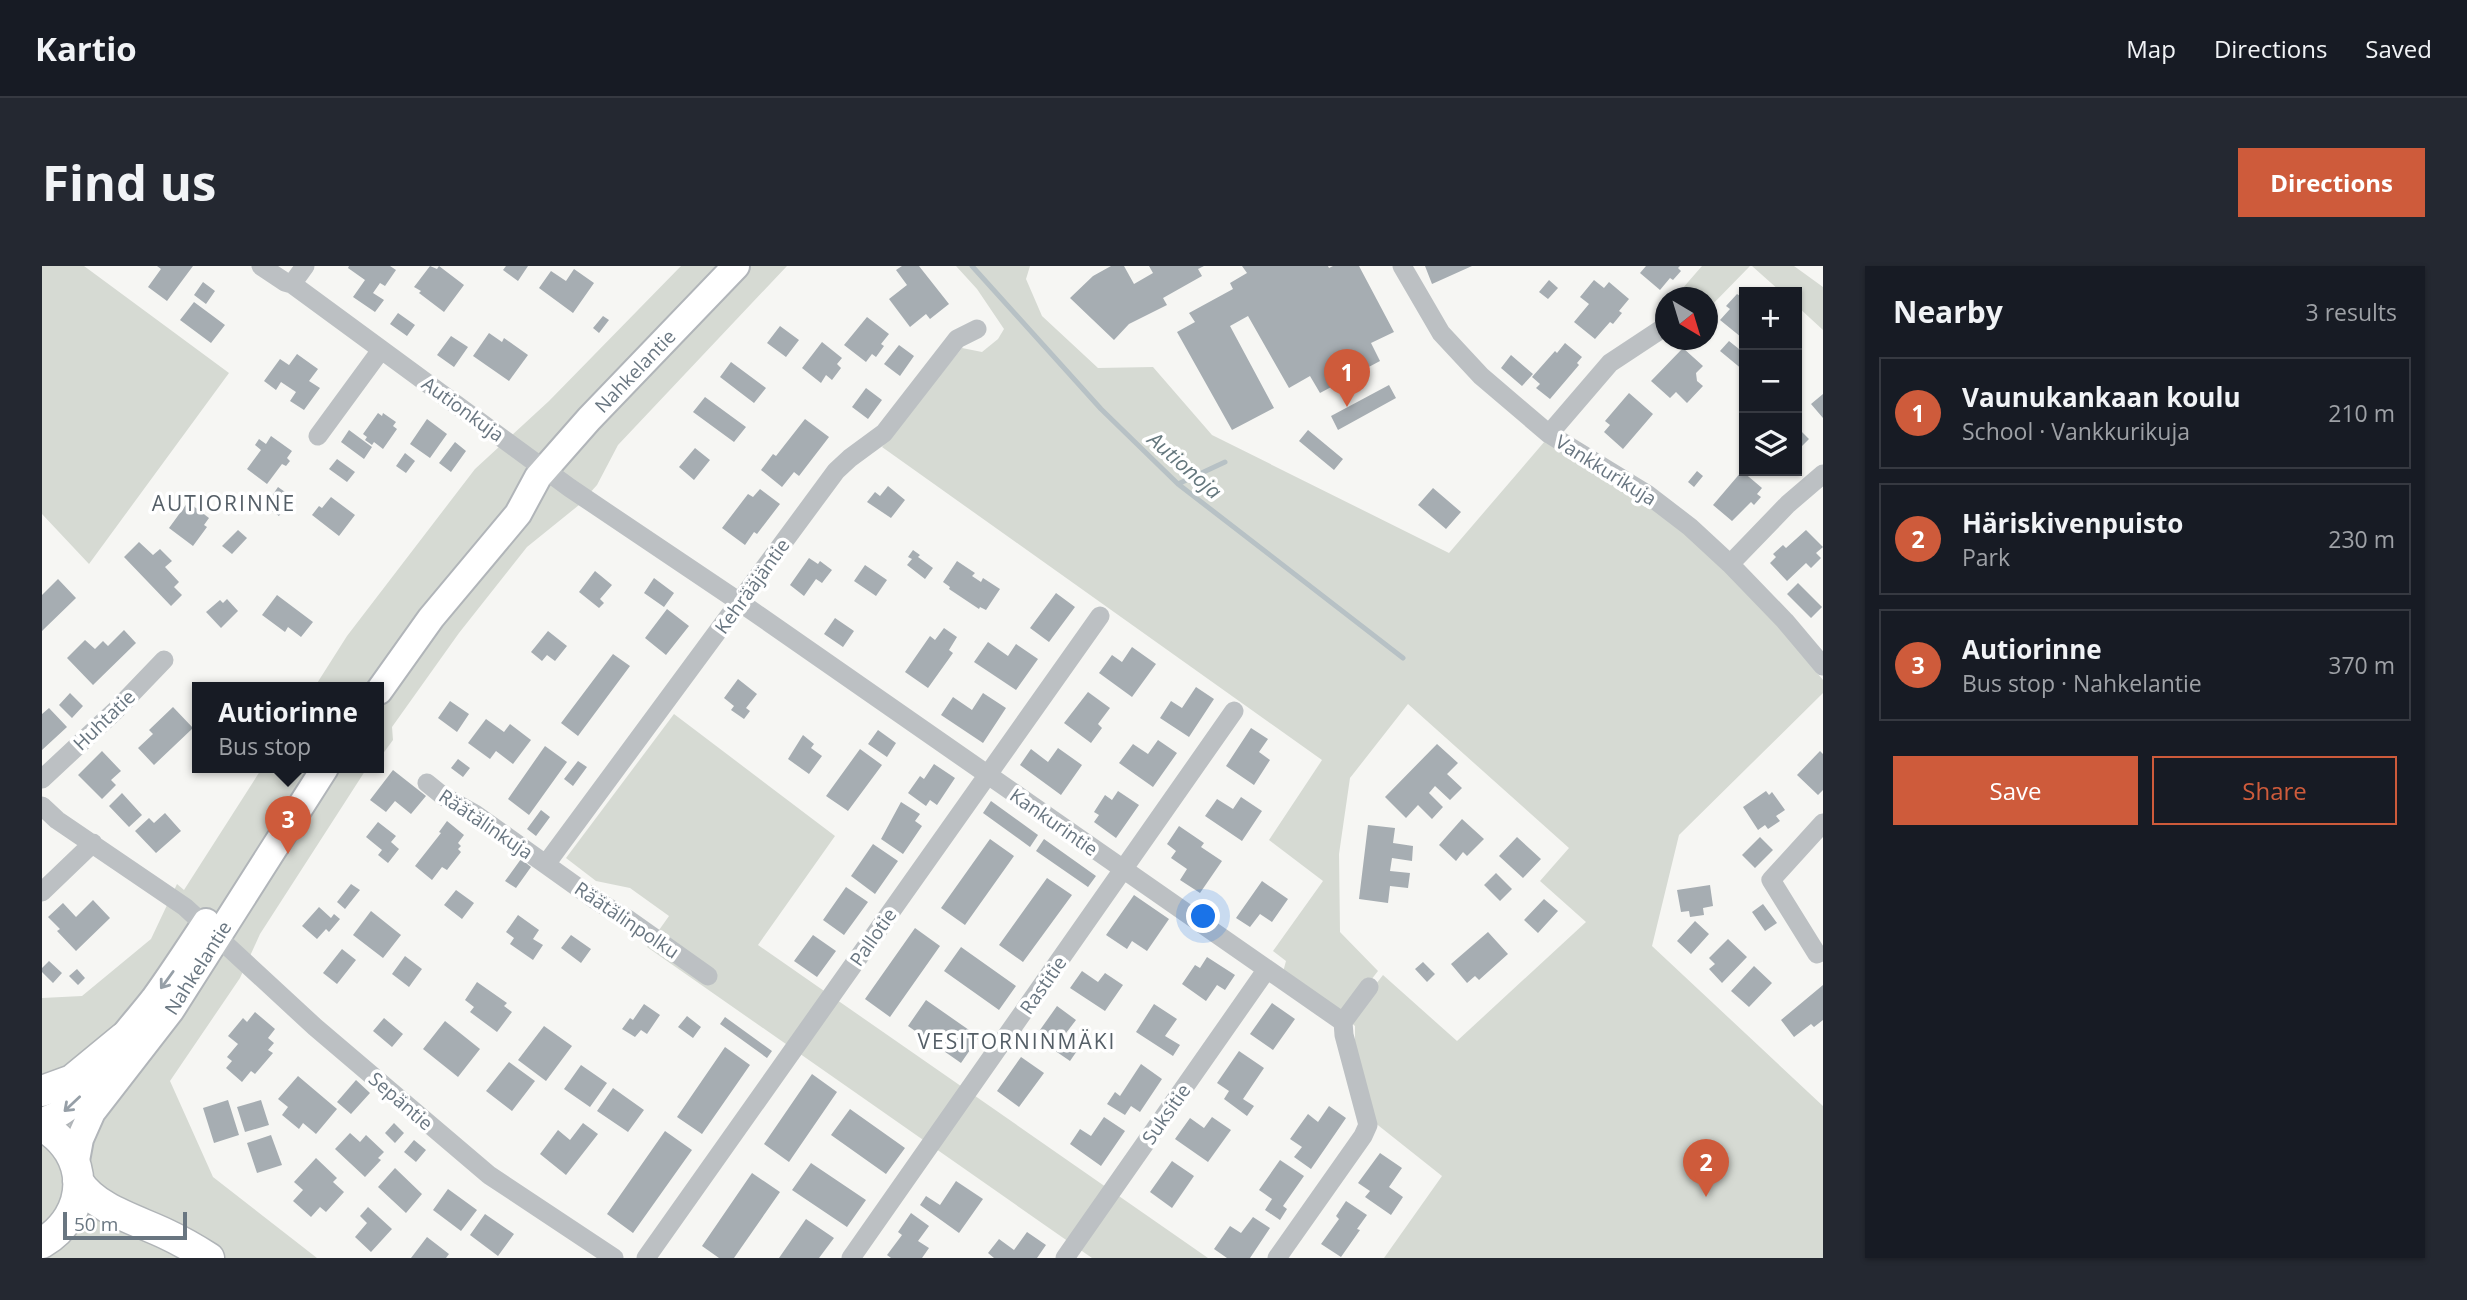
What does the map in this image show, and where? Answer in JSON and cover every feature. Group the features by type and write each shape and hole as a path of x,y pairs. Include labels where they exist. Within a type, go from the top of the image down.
{"main road":[{"name":"Nahkelantie","path":"384,684 431,618 518,514 542,473 589,419 736,266"},
{"name":"Nahkelantie","path":"368,682 505,502 542,473"},
{"name":"Nahkelantie","path":"76,1173 80,1139 92,1112 171,1010 211,931 303,773"},
{"name":"Nahkelantie","path":"42,1124 78,1099 109,1061 122,1038 211,931 322,773"},
{"path":"42,1091 72,1080 122,1038"},
{"path":"42,1124 70,1151 85,1192 102,1204 169,1235 209,1258"},
{"path":"42,1243 70,1218 76,1206 76,1173"}],"street":[{"name":"Autionkuja","path":"261,266 292,284 476,417 542,473"},
{"path":"292,284 305,266"},
{"name":"Vankkurikuja","path":"1402,266 1441,333 1481,376 1549,434 1647,494 1690,527 1786,621 1823,666"},
{"name":"Kehrääjäntie","path":"546,864 836,471 849,458 884,433 957,339 977,328"},
{"path":"1549,434 1610,363 1655,334"},
{"path":"318,436 381,350"},
{"name":"Kankurintie","path":"542,473 741,603 1343,1022"},
{"path":"1730,564 1788,504 1823,474"},
{"name":"Pallotie","path":"646,1258 1100,616"},
{"name":"Huhtatie","path":"42,779 115,711 164,660"},
{"name":"Rastitie","path":"851,1258 1234,711"},
{"name":"Räätälinkuja","path":"427,783 546,864"},
{"path":"42,806 57,820 185,907 211,931"},
{"path":"1817,954 1771,880 1823,822"},
{"path":"42,892 93,843"},
{"name":"Räätälinpolku","path":"546,864 708,976"},
{"name":"Sepäntie","path":"211,931 315,1027 479,1166 614,1258"},
{"name":"Suksitie","path":"1065,1258 1267,969"},
{"path":"1277,1258 1368,1125 1343,1022 1369,987"}],"shaded area":[{"path":"42,266 84,266 229,373 89,564 42,514"},
{"path":"681,266 787,266 618,445 597,485 579,505 527,547 459,633 392,727 393,740 384,752 384,682 318,682 347,636 475,469 549,401"},
{"path":"956,266 1030,266 1026,279 1042,316 1098,368 1153,367 1212,435 1449,553 1545,441 1616,481 1697,542 1773,620 1823,680 1823,693 1679,835 1652,946 1823,1106 1823,1258 1384,1258 1442,1176 1374,1122 1355,1044 1355,1026 1348,1020 1383,975 1457,1041 1586,922 1540,881 1569,848 1408,704 1350,778 1339,854 1340,932 1378,971 1343,1016 1283,972 1286,961 1273,951 1323,881 1269,840 1322,760 882,447 962,348 982,352 998,339 1004,329 977,289"},
{"path":"1702,266 1750,266 1718,299 1718,287 1684,287"},
{"path":"1752,266 1794,266 1823,287 1823,330 1802,311 1802,287 1775,287"},
{"path":"674,714 835,836 758,945 1208,1258 1092,1258 647,947 669,916 630,888 596,881 566,858"},
{"path":"259,773 364,773 260,934 240,978 170,1081 213,1177 317,1258 42,1258 42,998 82,996 151,939 177,884 184,890"}],"building":[{"path":"157,266 193,266 167,301 148,287 161,269"},
{"path":"390,266 396,270 385,286 380,283 373,293 384,300 375,312 353,297 365,280 348,268"},
{"path":"430,266 437,269 439,266 464,285 444,312 414,287"},
{"path":"506,266 528,266 518,281 503,270"},
{"path":"902,266 919,266 949,304 930,319 926,314 910,327 889,299 907,285 896,270"},
{"path":"1111,266 1124,266 1134,284 1153,273 1149,266 1204,266 1198,269 1202,276 1163,298 1167,305 1129,324 1114,340 1070,298 1093,276"},
{"path":"1242,266 1359,266 1394,332 1371,343 1380,361 1320,393 1310,376 1289,388 1248,316 1230,326 1274,408 1232,430 1177,332 1195,322 1189,313 1233,289 1230,283 1247,273"},
{"path":"1425,266 1472,266 1432,284"},
{"path":"1646,266 1680,266 1678,268 1681,271 1662,287 1656,287 1640,273"},
{"path":"574,269 594,283 573,313 539,288 551,271 566,281"},
{"path":"1549,280 1558,288 1548,299 1539,292"},
{"path":"1594,280 1604,288 1609,282 1629,299 1613,324 1610,322 1595,339 1574,322 1589,304 1580,297"},
{"path":"203,282 215,291 206,304 194,295"},
{"path":"1737,294 1739,335 1720,320 1730,309 1726,306"},
{"path":"194,302 225,325 211,343 180,320"},
{"path":"398,313 415,325 407,336 390,324"},
{"path":"603,316 609,320 599,333 593,328"},
{"path":"867,317 889,334 876,357 872,354 866,362 844,345"},
{"path":"780,326 799,340 786,357 767,343"},
{"path":"489,333 502,342 504,338 528,355 509,381 473,356"},
{"path":"451,336 468,347 454,367 437,355"},
{"path":"1729,341 1739,349 1739,367 1720,351"},
{"path":"822,342 842,358 837,364 841,368 832,380 826,375 821,383 802,368"},
{"path":"1565,343 1582,357 1577,363 1579,365 1550,399 1536,388 1540,384 1532,377"},
{"path":"899,345 914,356 900,376 884,364"},
{"path":"1681,350 1685,350 1703,366 1696,373 1697,381 1703,386 1687,403 1676,392 1670,398 1651,381"},
{"path":"297,354 318,369 309,381 320,388 304,410 290,401 296,392 281,382 276,390 264,381 280,359 289,365"},
{"path":"1511,355 1533,374 1522,386 1501,368"},
{"path":"731,362 766,388 754,403 720,377"},
{"path":"1389,385 1396,398 1338,430 1331,416"},
{"path":"866,388 882,400 868,419 852,407"},
{"path":"1629,393 1653,414 1623,449 1604,432 1610,425 1605,421"},
{"path":"1823,394 1823,418 1811,404"},
{"path":"705,397 746,427 734,442 693,412"},
{"path":"378,413 382,416 383,413 396,422 393,426 397,429 383,449 374,442 372,445 365,440 367,437 363,434"},
{"path":"427,419 447,434 430,458 410,444"},
{"path":"805,419 829,437 799,476 794,472 782,487 761,470 773,454 776,456"},
{"path":"349,430 372,447 364,459 341,442"},
{"path":"1308,430 1343,459 1334,470 1299,441"},
{"path":"1802,432 1809,439 1802,446"},
{"path":"271,436 292,451 287,458 290,461 286,466 282,464 267,484 247,469 261,450 255,445 259,439 266,444"},
{"path":"455,442 466,451 451,472 439,463"},
{"path":"695,448 710,460 694,480 679,467"},
{"path":"405,453 415,461 406,473 396,466"},
{"path":"337,459 355,472 347,482 329,469"},
{"path":"1697,471 1703,476 1694,487 1688,482"},
{"path":"1739,475 1748,476 1762,488 1757,494 1761,497 1754,505 1751,502 1732,521 1713,505"},
{"path":"888,486 905,500 891,518 867,502 875,492 880,496"},
{"path":"278,487 292,497 279,516 265,506"},
{"path":"1433,488 1461,512 1446,529 1418,505"},
{"path":"760,489 780,504 745,545 722,528 748,494 753,497"},
{"path":"331,497 355,515 339,536 312,515"},
{"path":"188,502 209,518 204,525 207,527 193,546 169,528"},
{"path":"238,530 247,538 232,554 222,546"},
{"path":"1806,530 1823,547 1816,553 1821,558 1811,568 1806,563 1787,581 1770,563 1776,557 1773,554 1783,545 1786,548"},
{"path":"139,542 153,555 160,549 172,561 165,567 179,582 174,587 182,595 171,606 124,557"},
{"path":"913,550 933,568 925,579 907,565 912,559 908,557"},
{"path":"809,558 818,564 820,561 832,570 822,583 816,579 804,596 790,585"},
{"path":"957,561 975,573 972,576 981,582 983,578 1000,589 986,610 980,607 979,609 943,582"},
{"path":"865,565 887,580 876,596 854,581"},
{"path":"595,571 612,585 600,599 604,603 599,608 579,592"},
{"path":"654,578 674,593 664,607 644,593"},
{"path":"58,579 76,598 42,631 42,595"},
{"path":"1798,583 1822,607 1811,618 1787,594"},
{"path":"1056,593 1075,607 1049,642 1030,628"},
{"path":"277,595 313,622 301,637 288,627 285,632 262,615"},
{"path":"227,599 238,611 221,628 206,612 220,600 223,603"},
{"path":"667,609 689,626 666,655 645,638"},
{"path":"835,618 854,631 843,647 824,634"},
{"path":"944,628 957,637 949,650 953,653 928,688 905,672 930,636 935,640"},
{"path":"124,630 136,643 93,685 67,658 85,640 95,649 103,641 108,646"},
{"path":"548,631 567,646 555,661 547,655 542,661 531,652"},
{"path":"988,642 1008,656 1016,644 1038,659 1016,690 974,662"},
{"path":"1132,647 1156,664 1132,697 1099,673 1112,655 1122,662"},
{"path":"613,654 630,666 578,736 561,723"},
{"path":"738,679 757,694 746,708 750,711 744,719 731,710 734,706 724,698"},
{"path":"1196,687 1214,699 1189,737 1160,718 1171,701 1182,708"},
{"path":"1088,692 1110,708 1098,724 1102,728 1091,743 1064,723"},
{"path":"70,693 83,706 72,718 59,705"},
{"path":"983,693 1006,708 983,743 941,715 953,697 972,710"},
{"path":"450,701 469,714 457,732 438,718"},
{"path":"173,707 192,727 154,765 138,748 153,734 149,730"},
{"path":"49,708 67,727 42,750 42,714"},
{"path":"486,719 504,732 510,724 531,740 513,764 496,751 490,759 468,743"},
{"path":"1251,728 1268,739 1259,752 1270,760 1254,785 1226,766"},
{"path":"878,730 896,743 887,757 868,744"},
{"path":"803,735 814,744 811,748 822,756 809,774 788,759"},
{"path":"1158,740 1177,753 1153,787 1119,763 1133,744 1148,754"},
{"path":"1437,744 1458,763 1447,774 1462,788 1450,800 1435,786 1429,793 1443,807 1432,819 1418,805 1406,818 1385,797"},
{"path":"545,746 567,762 529,815 508,799"},
{"path":"1058,748 1082,765 1061,795 1020,765 1031,749 1048,762"},
{"path":"860,749 882,765 848,811 826,796"},
{"path":"102,751 121,771 111,780 116,785 102,799 78,775"},
{"path":"1820,751 1823,754 1823,790 1818,795 1797,775"},
{"path":"458,759 470,768 463,777 451,768"},
{"path":"578,761 587,767 573,786 564,779"},
{"path":"934,764 955,778 937,805 930,800 926,806 908,793 920,776 924,779"},
{"path":"393,770 426,796 411,814 395,801 386,812 370,800"},
{"path":"1118,791 1139,805 1116,838 1094,822 1099,815 1094,812 1105,795 1112,800"},
{"path":"1766,791 1769,795 1772,792 1785,810 1776,816 1780,821 1768,829 1765,825 1758,830 1743,807"},
{"path":"122,793 142,815 129,827 109,806"},
{"path":"1241,797 1262,811 1242,841 1205,816 1217,799 1233,809"},
{"path":"991,801 1038,835 1030,847 983,813"},
{"path":"901,802 920,814 915,821 922,826 903,854 881,839"},
{"path":"541,810 550,817 536,836 527,829"},
{"path":"165,813 181,831 156,853 135,831 149,818 154,823"},
{"path":"1462,819 1484,839 1467,856 1463,852 1456,861 1439,845"},
{"path":"447,821 464,835 458,843 461,852 447,870 442,867 432,880 415,866"},
{"path":"378,822 396,836 391,842 399,849 388,863 378,855 382,850 366,837"},
{"path":"1368,825 1395,828 1393,843 1413,846 1412,861 1392,858 1390,871 1410,873 1408,888 1390,886 1388,903 1359,899"},
{"path":"1179,826 1204,843 1201,847 1222,861 1200,893 1180,880 1187,869 1171,858 1176,851 1167,844"},
{"path":"1517,837 1541,859 1523,878 1499,856"},
{"path":"1760,837 1773,850 1755,868 1742,855"},
{"path":"990,839 1014,856 965,925 941,908"},
{"path":"1044,839 1096,876 1088,887 1036,851"},
{"path":"873,844 898,861 875,894 851,876"},
{"path":"521,859 531,867 516,888 505,881"},
{"path":"1496,873 1512,889 1500,901 1484,885"},
{"path":"1047,878 1072,895 1023,962 999,945"},
{"path":"1262,881 1288,899 1272,922 1260,914 1250,927 1236,918"},
{"path":"351,884 360,890 345,909 337,902"},
{"path":"1710,885 1713,906 1703,908 1704,915 1690,917 1689,911 1681,912 1677,890"},
{"path":"846,887 868,902 844,935 823,920"},
{"path":"456,890 474,903 462,919 444,905"},
{"path":"1134,895 1169,919 1147,951 1132,941 1127,949 1106,935"},
{"path":"1544,899 1558,911 1538,933 1524,920"},
{"path":"93,900 110,918 76,951 48,917 63,903 76,917"},
{"path":"1763,904 1777,923 1765,931 1752,912"},
{"path":"319,907 331,918 334,914 340,919 329,932 326,929 317,939 302,926"},
{"path":"371,911 401,935 383,958 353,935"},
{"path":"518,915 539,930 533,939 543,945 533,960 510,944 514,938 506,932"},
{"path":"1695,921 1709,934 1691,954 1677,941"},
{"path":"915,928 940,946 890,1017 865,999"},
{"path":"1488,932 1508,954 1479,980 1475,976 1467,983 1451,964"},
{"path":"571,935 591,949 581,963 561,948"},
{"path":"813,935 836,951 817,977 794,961"},
{"path":"1728,939 1747,957 1722,983 1709,969 1715,964 1709,958"},
{"path":"961,947 1016,986 999,1010 944,971"},
{"path":"342,949 356,960 337,984 323,973"},
{"path":"405,956 422,969 409,987 392,974"},
{"path":"1207,957 1235,975 1225,990 1217,985 1206,1001 1182,984 1195,965 1200,968"},
{"path":"49,961 62,973 53,983 42,972 42,968"},
{"path":"1423,962 1435,974 1427,982 1415,969"},
{"path":"1754,966 1772,983 1749,1007 1731,991"},
{"path":"77,969 85,978 78,985 69,976"},
{"path":"1082,971 1098,982 1105,973 1123,985 1105,1011 1070,988"},
{"path":"477,982 507,1003 504,1006 512,1012 497,1032 470,1012 474,1007 465,1000"},
{"path":"1823,985 1823,1020 1814,1027 1811,1024 1794,1037 1781,1020"},
{"path":"926,1000 979,1037 961,1063 908,1026"},
{"path":"1272,1003 1295,1019 1273,1050 1250,1034"},
{"path":"644,1004 660,1015 647,1034 641,1030 635,1037 622,1029 630,1018 633,1020"},
{"path":"1154,1004 1177,1019 1165,1036 1180,1045 1173,1056 1136,1032"},
{"path":"1057,1006 1076,1020 1063,1037 1079,1048 1070,1061 1035,1037"},
{"path":"255,1012 275,1029 268,1038 274,1043 268,1050 273,1053 255,1074 251,1071 242,1082 226,1068 232,1061 227,1057 238,1044 228,1036 243,1018 247,1022"},
{"path":"687,1016 701,1027 693,1038 678,1027"},
{"path":"725,1017 772,1051 767,1058 720,1024"},
{"path":"384,1018 403,1034 392,1047 373,1031"},
{"path":"445,1021 480,1049 458,1077 423,1049"},
{"path":"544,1026 572,1046 546,1081 518,1060"},
{"path":"725,1047 750,1065 702,1134 677,1117"},
{"path":"1239,1051 1264,1068 1243,1099 1254,1106 1247,1116 1224,1099 1229,1091 1217,1083"},
{"path":"1021,1057 1044,1073 1019,1107 997,1091"},
{"path":"509,1062 535,1081 512,1111 486,1091"},
{"path":"1141,1064 1162,1079 1140,1112 1131,1106 1125,1115 1107,1104 1115,1092 1120,1096"},
{"path":"581,1065 607,1083 590,1107 564,1089"},
{"path":"812,1074 837,1092 789,1162 764,1144"},
{"path":"298,1076 337,1109 316,1134 303,1123 299,1129 282,1115 288,1107 278,1099"},
{"path":"356,1080 370,1093 351,1114 337,1102"},
{"path":"613,1088 644,1110 628,1132 597,1111"},
{"path":"228,1100 239,1135 214,1143 203,1108"},
{"path":"261,1100 269,1125 245,1132 237,1107"},
{"path":"1329,1106 1346,1118 1311,1169 1294,1157 1302,1147 1290,1139 1308,1114 1318,1122"},
{"path":"850,1109 905,1148 886,1174 831,1135"},
{"path":"1104,1117 1125,1131 1101,1166 1070,1144 1080,1129 1091,1136"},
{"path":"1212,1117 1231,1130 1208,1162 1175,1139 1190,1118 1204,1128"},
{"path":"394,1123 404,1133 395,1143 385,1133"},
{"path":"583,1123 598,1134 566,1175 540,1154 558,1130 570,1140"},
{"path":"665,1131 692,1150 633,1233 607,1214"},
{"path":"350,1133 360,1142 366,1135 384,1152 378,1158 381,1160 365,1177 335,1149"},
{"path":"271,1135 282,1165 257,1173 247,1143"},
{"path":"414,1140 426,1150 416,1162 404,1152"},
{"path":"1380,1153 1402,1168 1389,1187 1403,1197 1391,1215 1365,1197 1370,1191 1358,1183"},
{"path":"316,1158 337,1178 333,1182 344,1192 326,1212 320,1207 311,1217 293,1201 303,1190 294,1182"},
{"path":"1280,1160 1304,1176 1283,1206 1287,1209 1280,1220 1265,1210 1272,1199 1259,1190"},
{"path":"1172,1161 1194,1176 1172,1208 1150,1192"},
{"path":"811,1163 866,1200 847,1227 792,1190"},
{"path":"395,1168 422,1194 406,1213 378,1187"},
{"path":"752,1173 780,1192 734,1258 719,1258 702,1246"},
{"path":"956,1181 983,1199 959,1233 920,1205 926,1196 940,1205"},
{"path":"448,1189 477,1210 461,1231 433,1210"},
{"path":"1346,1201 1367,1215 1341,1257 1321,1244 1339,1219 1336,1216"},
{"path":"368,1207 392,1229 371,1252 355,1237 367,1223 360,1216"},
{"path":"911,1213 929,1226 918,1241 929,1248 922,1258 891,1258 887,1255 902,1235 898,1232"},
{"path":"485,1214 514,1234 498,1256 470,1235"},
{"path":"1253,1217 1270,1228 1250,1258 1227,1258 1214,1249 1230,1226 1241,1233"},
{"path":"806,1219 834,1238 819,1258 779,1258"},
{"path":"1027,1232 1046,1245 1037,1258 994,1258 988,1253 999,1239 1014,1250"},
{"path":"427,1237 449,1254 446,1258 411,1258"}],"waterway":[{"name":"Autionoja","path":"972,266 1101,409 1178,484 1403,658"},
{"path":"1178,484 1225,462"}],"place":[{"name":"Vaunukankaan koulu","path":"1347,407"},
{"name":"Autiorinne","path":"288,854"},
{"name":"Häriskivenpuisto","path":"1706,1197"}],"district":[{"name":"AUTIORINNE","path":"224,503"},
{"name":"VESITORNINMÄKI","path":"1017,1041"}]}
